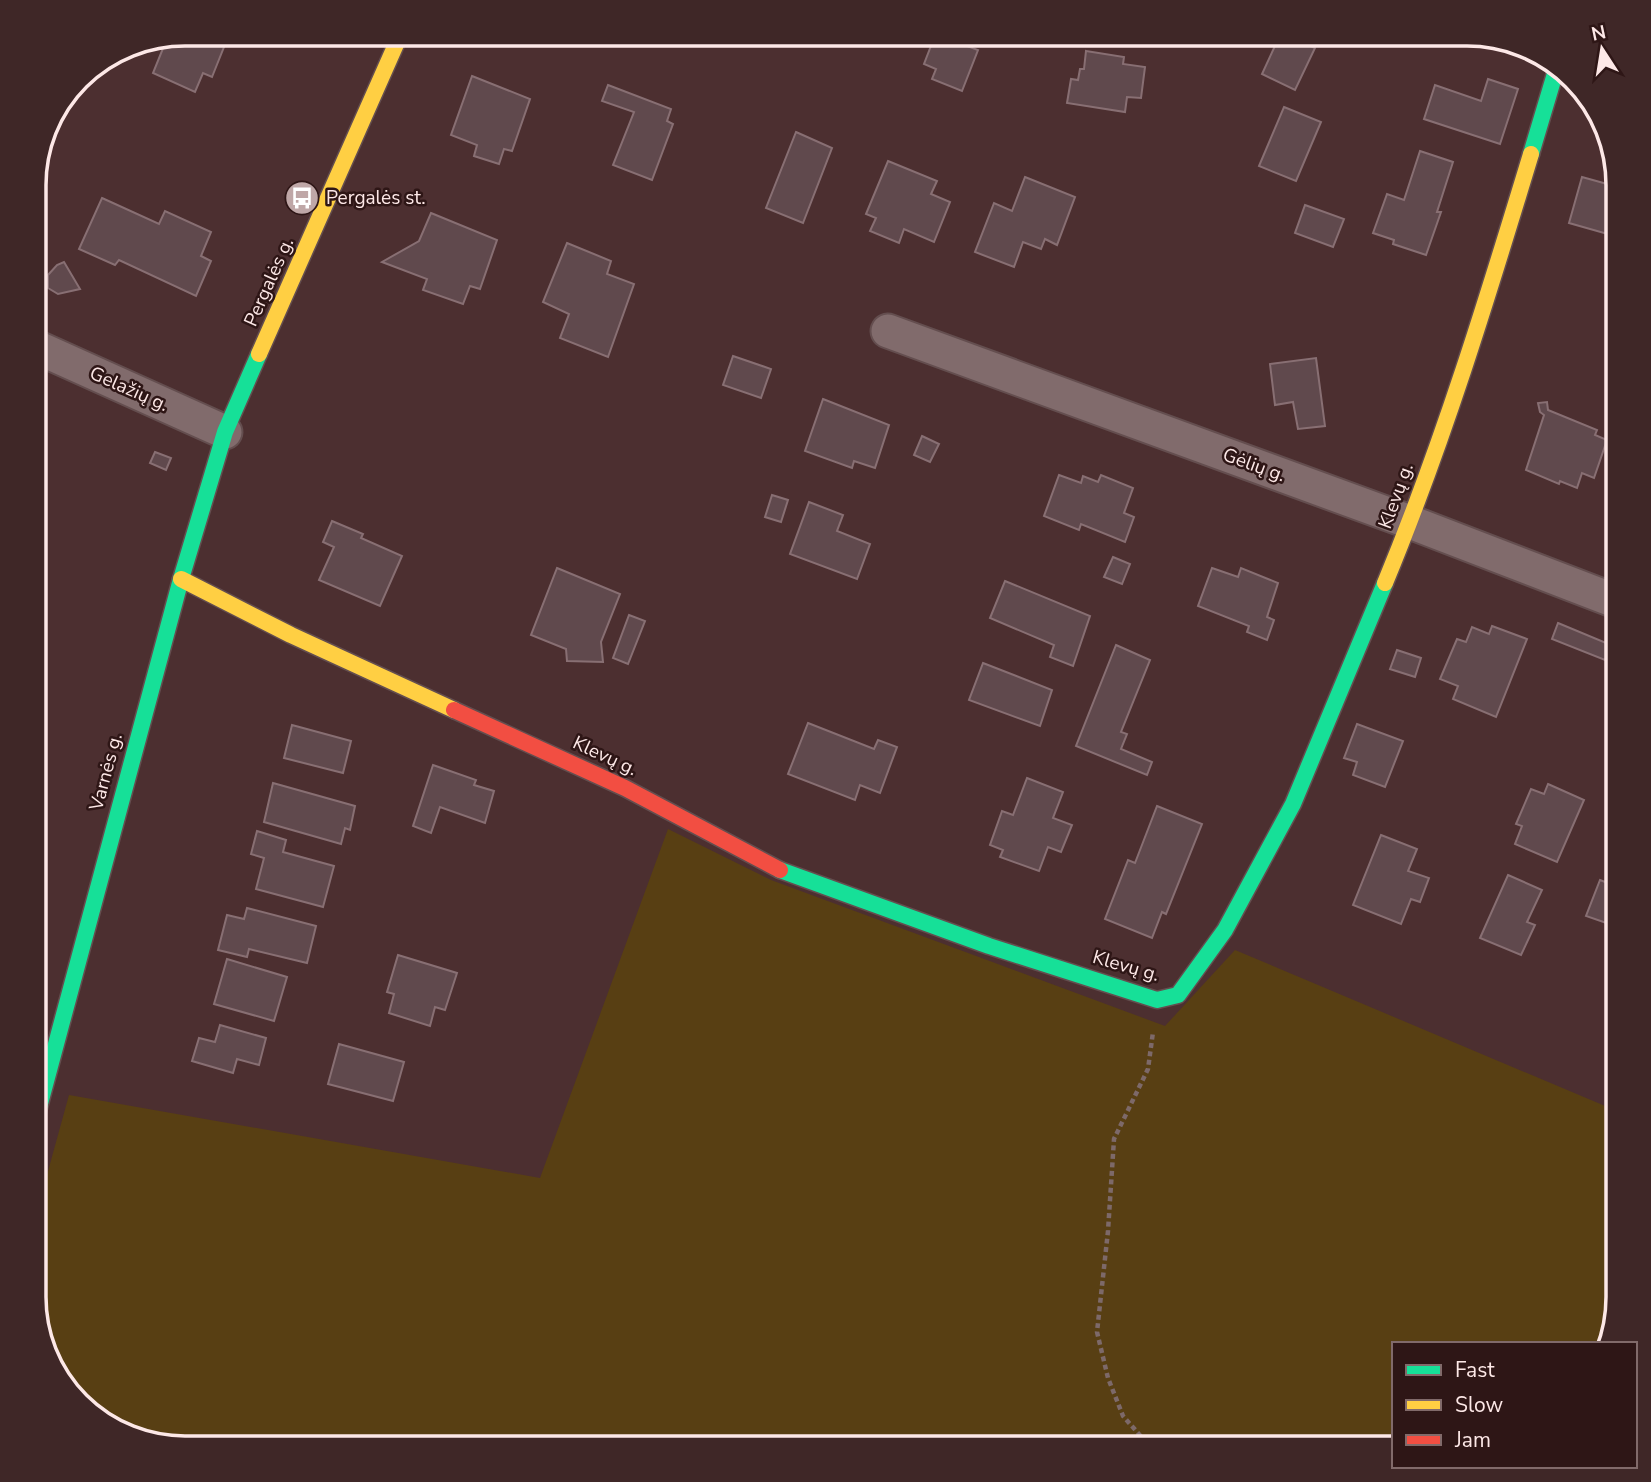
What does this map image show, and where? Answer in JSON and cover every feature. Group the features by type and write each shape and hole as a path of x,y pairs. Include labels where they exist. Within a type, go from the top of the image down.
{"street":[{"name":"Pergalės g.","path":"225,432 395,46"},
{"name":"Klevų g.","path":"180,579 291,635 625,788 771,867 989,946 1157,1000 1178,995 1225,930 1293,804 1410,522 1478,330 1554,77"},
{"name":"Gėlių g.","path":"888,331 1410,522 1605,597"},
{"name":"Gelažių g.","path":"46,351 225,432"},
{"name":"Varnės g.","path":"46,1081 180,579 225,432"}],"path":[{"path":"1141,1436 1123,1416 1108,1378 1097,1332 1114,1139 1147,1069 1157,1000"}],"shaded area":[{"path":"668,829 771,880 1165,1026 1235,950 1606,1106 1606,1297 1603,1325 1598,1342 1392,1342 1392,1436 166,1435 131,1426 107,1413 80,1389 56,1351 48,1325 46,1306 46,1178 69,1095 540,1178"}],"building":[{"path":"224,46 212,77 203,73 195,92 153,73 163,47"},
{"path":"931,46 967,46 978,50 962,91 932,79 936,69 924,64"},
{"path":"1275,46 1315,48 1295,90 1262,74"},
{"path":"1086,51 1124,57 1123,64 1145,67 1141,98 1127,97 1125,112 1067,103 1071,79 1078,80 1080,69 1084,69"},
{"path":"472,76 530,99 512,151 504,149 499,164 474,156 477,145 451,135"},
{"path":"1488,79 1518,89 1500,144 1424,119 1435,85 1481,101"},
{"path":"608,85 671,109 667,121 673,124 652,180 613,165 634,112 602,101"},
{"path":"1284,107 1321,122 1296,181 1259,166"},
{"path":"796,132 832,148 803,223 766,208"},
{"path":"1420,151 1453,162 1437,212 1441,212 1426,255 1393,244 1394,240 1373,233 1387,194 1404,200"},
{"path":"888,161 937,181 931,194 950,202 934,242 904,229 899,243 870,231 876,218 866,214"},
{"path":"1025,177 1075,197 1057,245 1045,239 1041,249 1023,242 1014,267 975,252 994,203 1012,211"},
{"path":"1582,177 1605,183 1605,233 1569,223"},
{"path":"102,198 159,224 165,211 211,232 201,256 211,261 196,296 119,260 115,265 79,249"},
{"path":"1305,205 1344,219 1333,247 1295,233"},
{"path":"431,213 497,240 480,289 470,286 463,304 423,290 427,279 382,262 419,241"},
{"path":"567,243 611,261 607,274 634,284 608,357 560,338 569,314 543,302"},
{"path":"64,262 80,289 58,294 48,288 48,275"},
{"path":"733,356 771,369 761,398 723,385"},
{"path":"1316,358 1325,426 1298,429 1293,402 1275,405 1270,364"},
{"path":"823,399 889,425 875,468 854,461 852,468 805,451"},
{"path":"1547,402 1548,410 1597,430 1595,435 1605,439 1594,478 1582,473 1577,488 1560,481 1559,484 1526,470 1544,415 1540,412 1538,403"},
{"path":"922,436 939,444 930,462 914,455"},
{"path":"155,452 171,458 166,470 150,463"},
{"path":"1059,475 1081,483 1083,476 1098,482 1101,475 1133,488 1124,513 1134,517 1125,542 1081,524 1079,530 1044,516"},
{"path":"772,495 788,500 781,522 765,517"},
{"path":"809,502 843,515 837,531 870,544 857,579 790,554"},
{"path":"332,521 363,534 361,538 402,556 380,606 319,580 334,547 323,542"},
{"path":"1113,557 1130,564 1122,584 1104,577"},
{"path":"557,568 620,594 601,642 603,662 567,661 566,649 531,635"},
{"path":"1212,568 1238,577 1241,568 1278,583 1267,617 1274,620 1267,640 1247,632 1249,626 1198,606"},
{"path":"1005,581 1090,616 1073,666 1050,657 1054,645 990,618"},
{"path":"629,615 645,621 628,664 613,658"},
{"path":"1558,623 1605,643 1605,659 1605,660 1552,639"},
{"path":"1492,626 1527,639 1496,717 1453,699 1458,686 1440,679 1457,639 1466,642 1472,627 1489,634"},
{"path":"1116,645 1150,660 1121,732 1127,734 1121,749 1152,762 1147,775 1076,746"},
{"path":"1397,650 1421,658 1415,677 1390,669"},
{"path":"983,663 1052,690 1040,726 969,700"},
{"path":"808,723 874,749 878,740 897,747 880,793 860,785 855,800 788,774"},
{"path":"1357,724 1403,741 1385,787 1353,775 1357,762 1344,758"},
{"path":"292,725 351,741 343,773 284,758"},
{"path":"433,765 476,780 474,785 494,791 485,823 440,807 431,833 413,826"},
{"path":"1027,778 1063,792 1053,818 1072,825 1061,852 1048,847 1039,871 1000,857 1003,850 990,845 1002,811 1013,815"},
{"path":"273,783 355,806 350,830 345,828 341,844 264,822"},
{"path":"1548,784 1584,800 1557,862 1515,844 1522,826 1516,824 1531,789 1544,794"},
{"path":"1157,806 1202,824 1166,914 1162,912 1152,938 1105,919 1128,860 1135,863"},
{"path":"257,831 286,840 283,852 334,866 323,907 256,889 264,858 251,854"},
{"path":"1381,835 1417,849 1408,871 1429,878 1420,902 1411,899 1401,924 1353,905"},
{"path":"1508,875 1542,890 1527,922 1535,925 1521,955 1480,938"},
{"path":"1600,880 1606,882 1606,923 1586,916"},
{"path":"247,908 316,926 307,963 249,949 247,957 218,950 227,915 244,919"},
{"path":"398,955 457,973 445,1010 435,1007 430,1026 389,1013 394,994 387,992"},
{"path":"227,959 287,977 274,1021 214,1004"},
{"path":"220,1025 266,1038 259,1065 237,1059 233,1073 192,1061 199,1038 215,1042"},
{"path":"339,1044 404,1062 393,1101 328,1084"}],"traffic: fast":[{"path":"1531,154 1554,77"},
{"path":"46,1081 181,579 225,432 259,354"},
{"path":"780,870 989,946 1157,1000 1178,995 1225,930 1293,804 1385,583"}],"traffic: slow":[{"path":"259,354 395,46"},
{"path":"1385,583 1445,424 1531,154"},
{"path":"181,579 291,635 454,710"}],"traffic: jam":[{"path":"454,710 625,788 780,870"}],"place":[{"name":"Pergalės st.","path":"302,198"}]}
